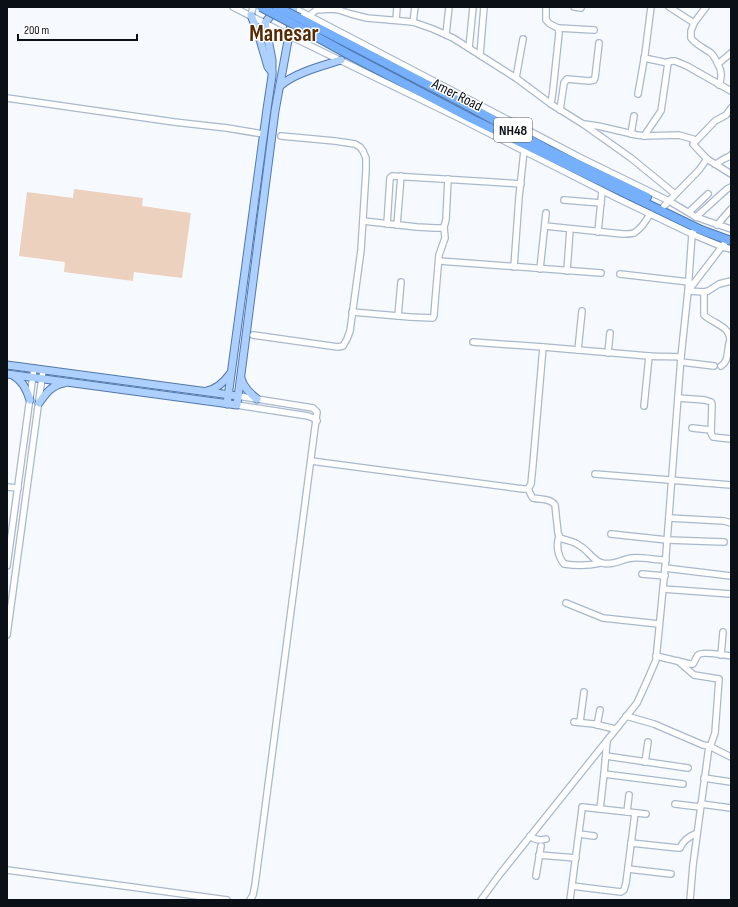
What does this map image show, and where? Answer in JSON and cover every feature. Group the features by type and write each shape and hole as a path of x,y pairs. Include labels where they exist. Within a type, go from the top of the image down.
{"highway":[{"name":"Amer Road","path":"261,7 298,22 521,131 549,150 666,203 728,241"},
{"name":"Amer Road","path":"278,7 298,22 348,54 470,118 694,230 728,241"},
{"path":"447,88 461,102"},
{"path":"459,118 470,118"}],"main road":[{"path":"227,404 272,72 272,60 265,23 278,7"},
{"path":"8,374 237,405 280,86 293,7"},
{"path":"250,15 258,33 268,67 272,72"},
{"path":"280,86 289,79 302,73 341,60"},
{"path":"236,337 245,338"},
{"path":"7,365 238,396"},
{"path":"204,392 212,390 219,385 231,372"},
{"path":"8,374 16,377 20,381 27,390 30,400"},
{"path":"241,376 242,382 257,399"},
{"path":"39,403 51,388 66,382"}],"street":[{"path":"233,7 459,118 602,191 650,214 694,230 681,360 666,560 656,660 637,703 480,900"},
{"path":"250,15 253,7"},
{"path":"293,7 447,88 521,131"},
{"path":"396,20 397,7"},
{"path":"414,22 415,7"},
{"path":"446,34 449,7"},
{"path":"469,48 473,7"},
{"path":"480,55 484,7"},
{"path":"546,7 546,20 558,28 594,30"},
{"path":"574,7 581,8"},
{"path":"638,94 651,7"},
{"path":"669,7 694,23"},
{"path":"706,7 694,23 690,38 710,53 718,64 722,71 722,77 719,85"},
{"path":"308,16 316,10 333,9 367,18 414,22 446,34 516,78 551,104 583,124 631,158 675,194"},
{"path":"551,104 559,38 558,28"},
{"path":"516,78 523,39"},
{"path":"560,110 564,83 567,79 594,80 599,43"},
{"path":"718,64 731,53"},
{"path":"644,58 668,62 675,61 688,66 731,91"},
{"path":"644,136 661,111 668,62"},
{"path":"7,98 263,134"},
{"path":"731,108 726,116 715,121 693,143 693,145 707,159 731,174"},
{"path":"631,134 634,116"},
{"path":"583,124 644,136 679,135 696,140"},
{"path":"253,336 338,347 343,346 348,339 350,331 361,250 366,158 360,147 355,144 281,136"},
{"path":"514,267 524,151"},
{"path":"715,164 718,164 731,155"},
{"path":"707,159 699,170 666,203 689,212 696,217 731,229"},
{"path":"387,224 390,178 392,176 521,184"},
{"path":"397,225 401,176"},
{"path":"352,312 433,318 440,250 445,238 444,227 446,219 448,179"},
{"path":"696,217 731,187"},
{"path":"598,232 602,191"},
{"path":"689,212 708,194"},
{"path":"564,200 601,204"},
{"path":"717,225 731,209"},
{"path":"540,269 546,213"},
{"path":"544,226 623,234 634,233 644,223 650,214"},
{"path":"363,221 435,228 444,227"},
{"path":"567,271 570,229"},
{"path":"728,241 731,250"},
{"path":"688,291 728,241"},
{"path":"439,261 601,273"},
{"path":"620,274 689,282"},
{"path":"688,291 704,292 719,284 731,281"},
{"path":"398,316 401,282"},
{"path":"704,292 704,315 724,329 730,339 727,357 725,363 721,366"},
{"path":"578,350 582,311"},
{"path":"608,353 610,333"},
{"path":"473,342 662,357 672,356 681,360 714,366"},
{"path":"528,489 531,484 543,347"},
{"path":"644,406 648,356"},
{"path":"7,566 34,368"},
{"path":"7,635 43,370"},
{"path":"238,396 313,408 317,412 255,885 251,900"},
{"path":"678,398 705,400 711,402 711,433 714,437 731,439"},
{"path":"237,405 308,416 316,421"},
{"path":"692,428 711,430"},
{"path":"311,461 528,489"},
{"path":"595,474 731,485"},
{"path":"7,487 18,488"},
{"path":"528,489 533,498 550,500 555,505 559,536 557,550 560,559 564,564 587,566 600,563 608,564 632,558 666,560"},
{"path":"669,518 724,521 731,523"},
{"path":"611,534 667,540 724,542"},
{"path":"559,536 560,538 581,546 600,563"},
{"path":"665,568 731,576"},
{"path":"642,574 664,576"},
{"path":"663,589 731,594"},
{"path":"566,603 603,618 659,624"},
{"path":"721,655 723,632"},
{"path":"656,656 692,664 695,662 699,654 731,656"},
{"path":"678,661 694,675 719,679 715,733 709,747 704,778 692,865 690,900"},
{"path":"584,692 577,722 615,729"},
{"path":"597,725 600,710"},
{"path":"626,716 654,724 731,757"},
{"path":"600,809 607,741"},
{"path":"645,762 648,742"},
{"path":"606,756 688,768"},
{"path":"604,774 683,784"},
{"path":"704,778 731,782"},
{"path":"627,812 630,795"},
{"path":"675,804 731,808"},
{"path":"570,900 582,807 646,814"},
{"path":"572,886 621,892 624,890 635,813"},
{"path":"631,843 680,848 685,840 697,833"},
{"path":"579,835 594,837"},
{"path":"530,836 533,839 540,841 546,840"},
{"path":"536,876 541,846"},
{"path":"539,855 576,858"},
{"path":"628,869 671,874"},
{"path":"7,870 227,900"}],"shaded area":[{"path":"74,189 143,198 142,206 191,213 182,278 134,272 133,281 64,272 65,262 19,256 27,192 73,198"}],"district":[{"name":"Manesar","path":"284,34"}]}
